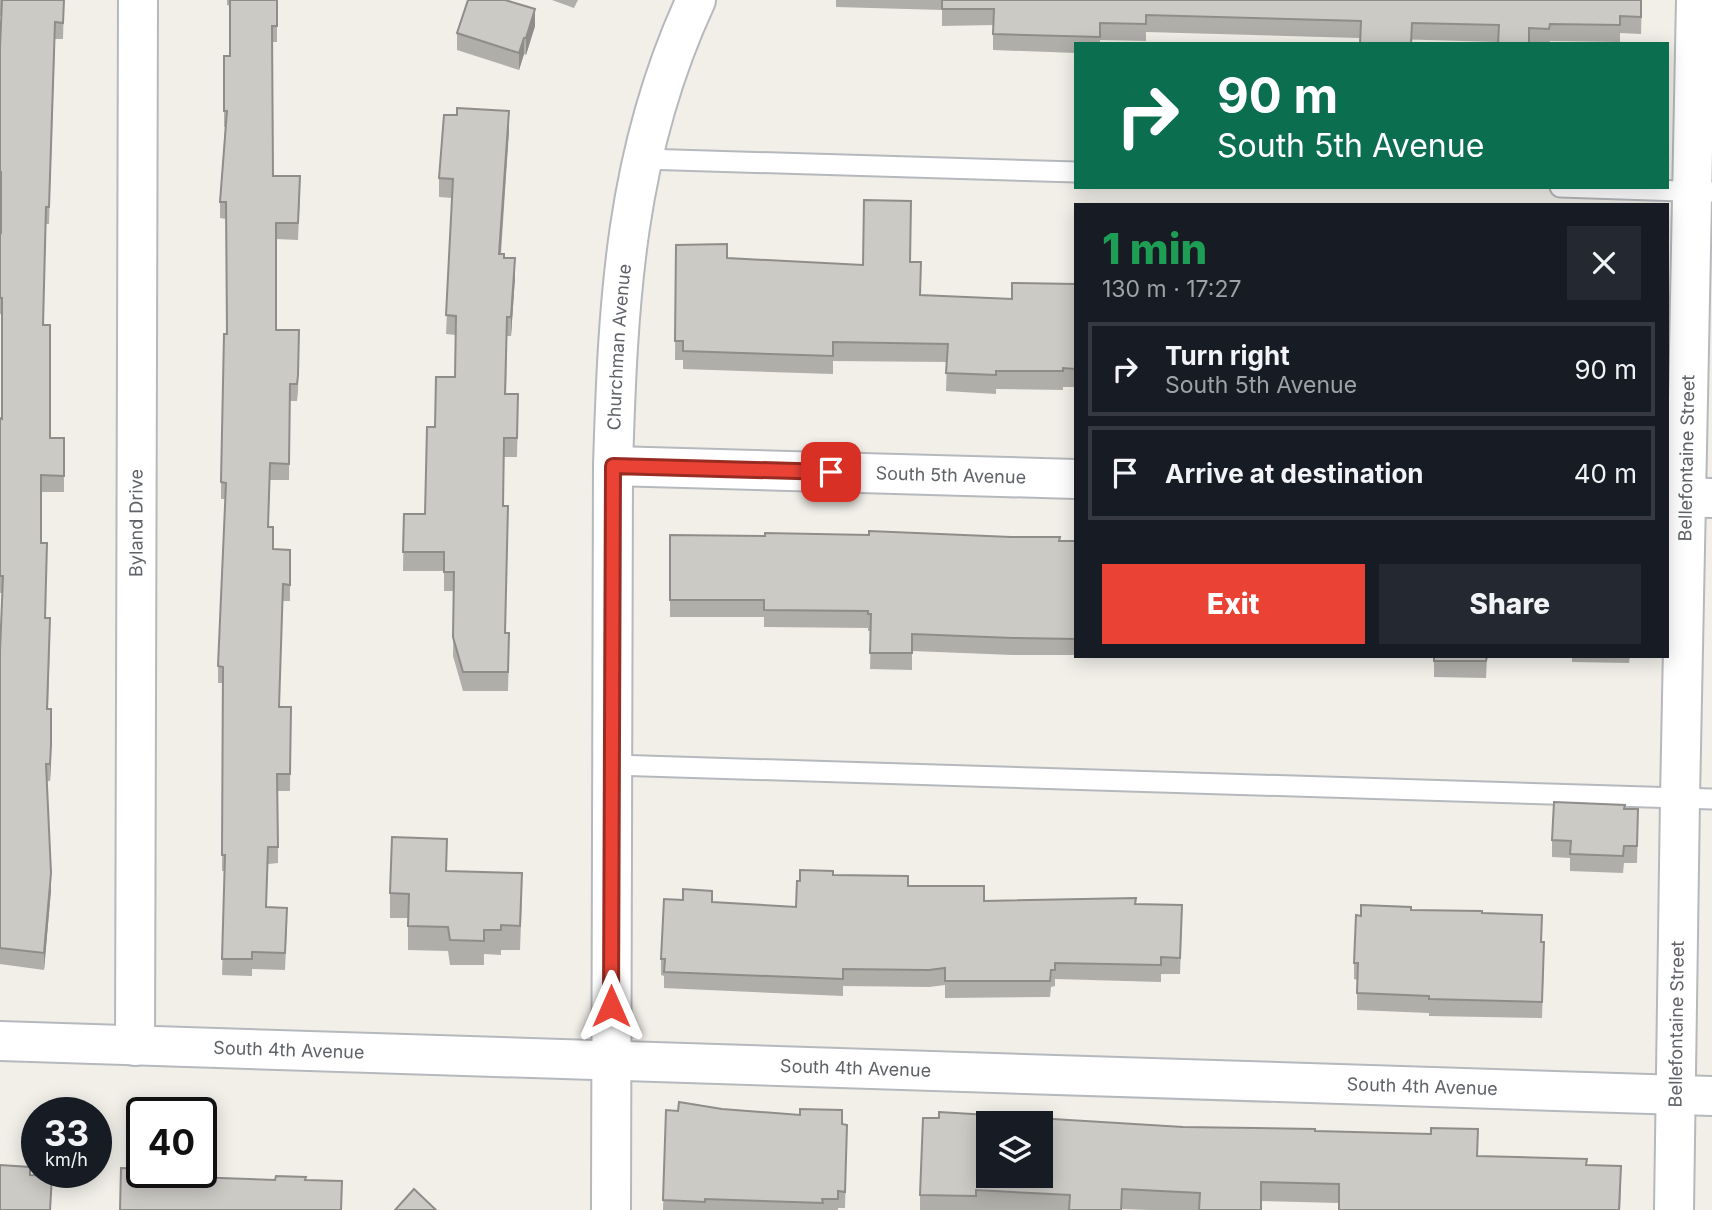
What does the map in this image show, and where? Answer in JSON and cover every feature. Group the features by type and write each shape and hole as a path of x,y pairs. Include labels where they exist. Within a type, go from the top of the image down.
{"street":[{"name":"Byland Drive","path":"135,1046 138,0"},
{"name":"Churchman Avenue","path":"611,1210 613,466 621,292 627,235 643,159 673,54 696,0"},
{"name":"Bellefontaine Street","path":"1674,1210 1694,1096 1696,798 1689,497 1702,192 1696,0"},
{"name":"South 5th Avenue","path":"613,466 1074,480"},
{"name":"South 4th Avenue","path":"0,1041 1694,1096"}],"lane":[{"path":"643,159 1074,172"},
{"path":"1617,189 1702,192"},
{"path":"612,765 1696,798"}],"building":[{"path":"2,0 64,0 63,23 55,22 43,325 50,325 50,438 64,438 64,476 41,475 41,543 47,543 45,618 50,618 47,709 51,709 50,764 46,764 51,873 44,953 0,948 0,651 3,576 0,576"},
{"path":"230,0 277,0 277,26 272,26 273,176 300,176 298,223 276,223 276,330 299,330 298,375 297,384 290,384 289,464 270,463 268,527 273,527 273,549 290,550 290,585 283,584 279,707 291,707 290,774 277,774 278,847 268,847 266,907 287,908 285,953 252,952 252,959 222,959 225,855 222,855 223,667 218,666 226,483 221,482 224,334 227,334 226,202 220,202 227,111 224,111 224,56 230,56"},
{"path":"468,0 505,0 535,9 519,53 457,33"},
{"path":"942,0 1641,0 1641,17 1620,16 1620,25 1550,24 1549,29 1529,28 1529,42 1498,42 1499,25 1412,23 1411,42 1360,42 1361,21 1146,15 1146,24 1100,23 1100,37 993,34 994,9 942,9"},
{"path":"457,108 509,111 499,254 504,254 504,258 515,258 511,317 507,317 505,394 518,394 517,438 504,438 503,506 508,506 505,633 509,633 508,672 463,672 453,637 454,572 444,572 444,552 403,552 404,514 425,514 427,427 435,427 436,377 455,377 456,316 446,315 453,179 439,178 444,115 457,115"},
{"path":"864,200 911,201 910,262 921,262 920,295 1012,299 1012,283 1074,284 1074,369 996,371 996,375 946,373 948,344 833,342 833,356 683,351 683,341 675,341 676,245 727,244 727,258 863,265"},
{"path":"869,531 1060,537 1059,541 1074,541 1074,639 912,634 912,653 870,653 871,614 868,614 868,611 764,610 764,600 670,600 670,535 869,535"},
{"path":"1434,658 1487,658 1486,661 1434,661"},
{"path":"1554,802 1625,805 1624,809 1638,809 1637,846 1624,846 1623,856 1570,854 1571,841 1552,840"},
{"path":"392,837 447,839 446,871 522,873 520,926 501,925 501,930 484,930 484,941 450,940 448,927 408,926 409,894 390,893"},
{"path":"800,870 833,871 833,875 908,876 908,886 984,886 984,901 1136,898 1135,904 1182,905 1180,958 1161,957 1161,965 1055,963 1050,981 945,981 945,968 843,969 843,979 664,972 665,959 661,959 664,899 683,900 683,889 712,891 712,902 796,907"},
{"path":"1361,905 1411,907 1411,910 1542,915 1542,1002 1429,999 1429,996 1357,993 1358,963 1354,963 1356,915 1361,916"},
{"path":"679,1102 722,1109 800,1115 800,1109 842,1110 842,1124 847,1125 845,1192 838,1191 838,1199 822,1199 823,1203 663,1200 666,1110 678,1111"},
{"path":"939,1112 976,1114 976,1188 1053,1188 1053,1119 1183,1127 1431,1134 1431,1128 1478,1129 1477,1156 1587,1159 1586,1165 1621,1166 1619,1210 1339,1210 1339,1184 1261,1182 1261,1210 1199,1210 1200,1193 1122,1189 1121,1210 1069,1210 1070,1195 976,1190 976,1196 920,1195 923,1118 939,1118"},
{"path":"0,1165 21,1166 21,1188 51,1188 50,1210 0,1210"},
{"path":"121,1168 126,1168 126,1188 217,1188 217,1178 275,1180 276,1176 342,1181 341,1210 120,1210"},
{"path":"414,1189 436,1210 395,1210"}],"route":[{"path":"611,1006 613,466 831,472"}]}
